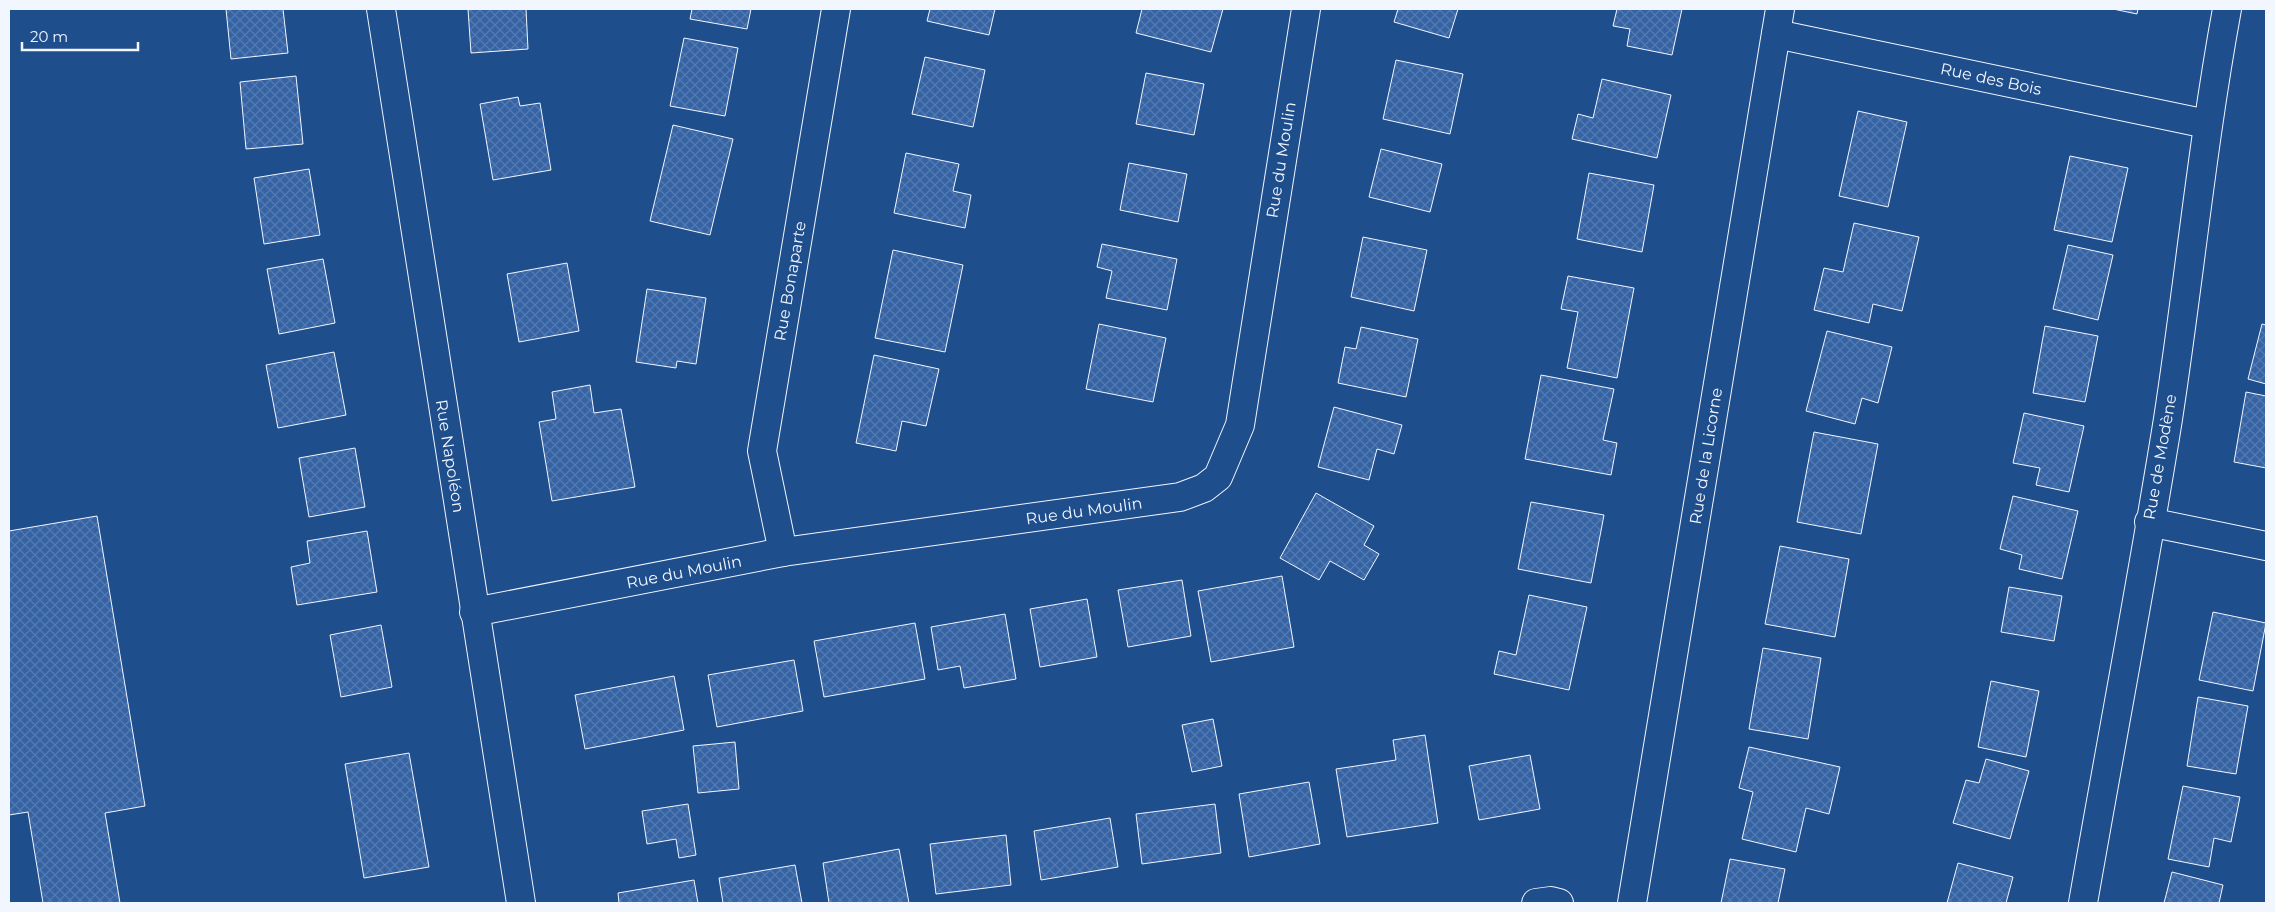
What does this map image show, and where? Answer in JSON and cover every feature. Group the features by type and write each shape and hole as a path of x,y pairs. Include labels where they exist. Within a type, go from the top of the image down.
{"street":[{"name":"Rue Napoléon","path":"381,9 521,903"},
{"name":"Rue Bonaparte","path":"784,552 762,451 836,9"},
{"name":"Rue du Moulin","path":"474,612 784,552 1180,498 1204,488 1218,477 1240,425 1306,9"},
{"name":"Rue de Modène","path":"2083,903 2149,522 2191,261 2207,124 2227,9"},
{"name":"Rue des Bois","path":"1778,21 2207,124"},
{"name":"Rue de la Licorne","path":"1632,903 1778,21"},
{"path":"2149,522 2266,546"},
{"path":"1536,903 1551,901 1559,903"}],"building":[{"path":"226,9 283,9 288,53 231,59"},
{"path":"468,9 526,9 528,49 471,53"},
{"path":"692,9 751,9 747,29 690,19"},
{"path":"930,9 995,9 989,35 927,21"},
{"path":"1142,9 1223,9 1211,52 1136,33"},
{"path":"1398,9 1458,9 1449,38 1394,22"},
{"path":"1617,9 1682,9 1672,55 1627,46 1630,29 1613,26"},
{"path":"2113,9 2138,9 2137,14"},
{"path":"684,38 738,48 725,116 670,106"},
{"path":"925,57 985,70 973,127 912,114"},
{"path":"1396,60 1463,74 1450,134 1383,119"},
{"path":"1146,73 1204,84 1194,135 1136,124"},
{"path":"296,76 303,144 246,149 240,82"},
{"path":"1602,79 1671,95 1657,158 1572,139 1578,114 1593,118"},
{"path":"518,97 520,106 540,103 551,170 493,180 480,104"},
{"path":"1858,111 1907,122 1888,207 1839,196"},
{"path":"673,125 733,139 710,235 650,221"},
{"path":"1381,149 1442,164 1430,212 1369,197"},
{"path":"906,153 959,164 953,191 971,195 965,228 894,213"},
{"path":"2070,156 2128,168 2112,242 2054,230"},
{"path":"1129,163 1187,174 1178,222 1120,210"},
{"path":"309,169 320,235 264,244 254,178"},
{"path":"1589,173 1654,185 1642,252 1577,239"},
{"path":"1854,223 1919,237 1902,311 1873,304 1869,323 1814,310 1824,268 1843,272"},
{"path":"1363,237 1427,250 1414,311 1351,297"},
{"path":"1102,244 1177,259 1167,310 1106,298 1112,271 1097,267"},
{"path":"2068,245 2113,255 2098,320 2053,309"},
{"path":"893,250 963,265 945,352 875,338"},
{"path":"323,259 335,323 279,334 267,269"},
{"path":"567,263 579,331 519,342 507,274"},
{"path":"1568,276 1634,288 1617,378 1567,368 1578,312 1561,309"},
{"path":"647,289 706,298 696,364 677,361 676,368 636,362"},
{"path":"1099,324 1166,338 1153,402 1086,389"},
{"path":"2262,324 2266,325 2266,384 2248,379"},
{"path":"2045,326 2098,336 2085,402 2033,393"},
{"path":"1361,327 1418,339 1406,397 1338,383 1345,347 1356,349"},
{"path":"1827,331 1892,347 1878,403 1862,398 1855,424 1806,411"},
{"path":"334,352 346,415 278,428 266,365"},
{"path":"874,355 939,369 926,426 902,421 896,451 856,443"},
{"path":"1541,375 1614,389 1603,440 1617,443 1611,475 1525,459"},
{"path":"590,385 594,413 621,409 635,487 552,501 539,422 556,419 552,392"},
{"path":"2246,392 2266,396 2266,468 2234,462"},
{"path":"1334,407 1402,425 1394,454 1377,449 1369,480 1318,467"},
{"path":"2024,413 2084,426 2069,492 2036,485 2040,468 2013,463"},
{"path":"1814,432 1878,444 1861,534 1797,522"},
{"path":"355,448 365,507 309,517 299,458"},
{"path":"1316,493 1374,526 1364,545 1379,554 1364,580 1330,561 1319,580 1280,558"},
{"path":"2013,496 2078,511 2062,579 2019,569 2022,555 2000,549"},
{"path":"1531,502 1604,515 1591,583 1518,569"},
{"path":"97,516 145,806 105,813 120,903 43,903 28,812 9,815 9,531"},
{"path":"367,531 377,592 297,605 291,567 310,563 307,541"},
{"path":"1780,546 1849,559 1835,637 1765,624"},
{"path":"1282,576 1294,647 1211,662 1198,591"},
{"path":"1182,580 1191,636 1128,647 1118,590"},
{"path":"2009,587 2062,596 2054,641 2001,632"},
{"path":"1529,595 1587,607 1569,690 1494,674 1499,651 1516,655"},
{"path":"1087,599 1097,657 1040,667 1030,609"},
{"path":"2213,612 2266,623 2253,691 2199,680"},
{"path":"1005,614 1016,679 964,688 960,666 938,670 931,627"},
{"path":"915,623 925,679 824,697 814,641"},
{"path":"381,625 392,687 341,697 330,635"},
{"path":"1763,648 1821,658 1808,739 1749,729"},
{"path":"794,660 803,711 717,727 708,675"},
{"path":"674,676 684,730 585,749 575,695"},
{"path":"1991,681 2039,691 2026,757 1978,747"},
{"path":"2198,697 2248,706 2236,774 2187,766"},
{"path":"1213,719 1222,766 1192,772 1182,725"},
{"path":"1425,735 1438,823 1347,837 1336,769 1396,760 1393,740"},
{"path":"735,742 739,789 698,793 693,746"},
{"path":"1749,747 1840,767 1829,814 1806,808 1796,852 1742,839 1753,792 1739,788"},
{"path":"409,753 429,867 364,878 345,764"},
{"path":"1530,755 1540,809 1479,820 1469,766"},
{"path":"1986,759 2029,771 2010,839 1953,823 1966,780 1979,783"},
{"path":"1309,782 1320,844 1249,857 1239,794"},
{"path":"2183,786 2240,797 2231,842 2214,838 2209,867 2168,859"},
{"path":"688,804 696,855 679,858 676,839 647,844 642,811"},
{"path":"1215,804 1221,853 1142,864 1136,814"},
{"path":"1110,818 1118,867 1041,880 1034,831"},
{"path":"1006,835 1011,885 936,894 930,844"},
{"path":"899,849 909,903 829,903 823,863"},
{"path":"1730,859 1785,869 1778,903 1721,903"},
{"path":"1958,863 2013,877 2006,903 1947,903"},
{"path":"795,865 802,903 723,903 719,878"},
{"path":"2172,872 2223,885 2219,903 2164,903"},
{"path":"694,880 698,903 619,903 618,893"}]}
